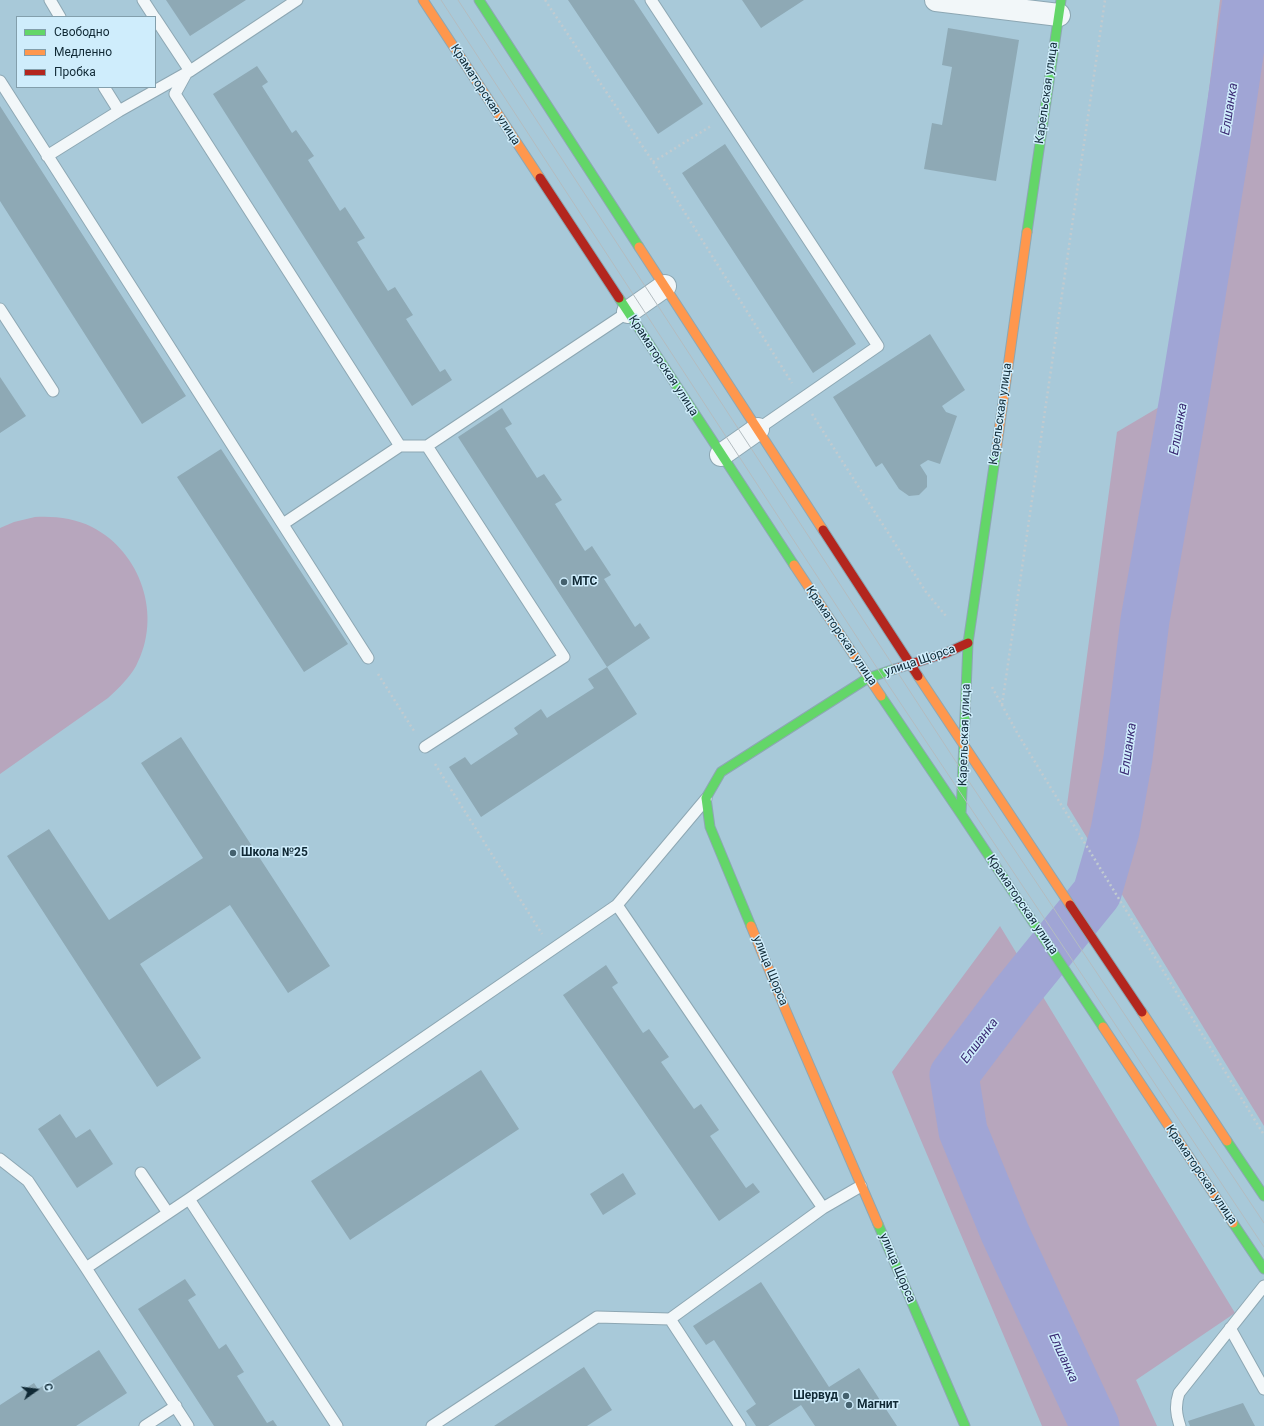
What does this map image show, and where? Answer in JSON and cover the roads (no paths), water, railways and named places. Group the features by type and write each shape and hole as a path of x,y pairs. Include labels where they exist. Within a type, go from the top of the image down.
{"main road":[{"name":"Краматорская улица","path":"423,0 868,678 962,814 1264,1269"},
{"path":"479,0 965,748 1264,1196"},
{"name":"Карельская улица","path":"962,814 968,643 1060,8"},
{"name":"улица Щорса","path":"965,1426 786,1011 710,827 706,798 721,772 868,678 946,653 968,643"}],"street":[{"name":"Карельская улица","path":"936,0 1060,8"},
{"path":"628,312 665,286"},
{"path":"721,455 758,429"}],"lane":[{"path":"50,0 59,16"},
{"path":"143,0 154,16"},
{"path":"47,156 119,111 188,72 297,0"},
{"path":"651,0 878,346 758,429"},
{"path":"156,19 188,72"},
{"path":"188,72 175,94 400,446"},
{"path":"0,81 368,658"},
{"path":"105,88 119,111"},
{"path":"0,309 53,391"},
{"path":"283,524 400,446 426,446 628,312"},
{"path":"425,747 564,657 426,446"},
{"path":"86,1268 617,905 706,798"},
{"path":"617,905 822,1208"},
{"path":"0,1159 28,1181 188,1426"},
{"path":"140,1173 168,1213"},
{"path":"432,1426 597,1317 670,1319 822,1208 861,1186"},
{"path":"189,1199 337,1426"},
{"path":"1180,1426 1176,1410 1176,1402 1179,1393 1264,1286"},
{"path":"670,1319 740,1426"},
{"path":"1230,1328 1264,1389"},
{"path":"145,1426 176,1406"}],"waterway":[{"name":"Елшанка","path":"1095,1426 1005,1233 963,1131 954,1075 1015,994 1097,893 1115,831 1128,758 1145,620 1184,399 1226,142 1247,0"}],"tram line":[{"path":"441,0 881,674 1264,1247"},
{"path":"458,0 964,774 1264,1223"}],"place":[{"name":"МТС","path":"564,582"},
{"name":"Школа №25","path":"233,853"},
{"name":"Шервуд","path":"846,1396"},
{"name":"Магнит","path":"849,1405"}]}
